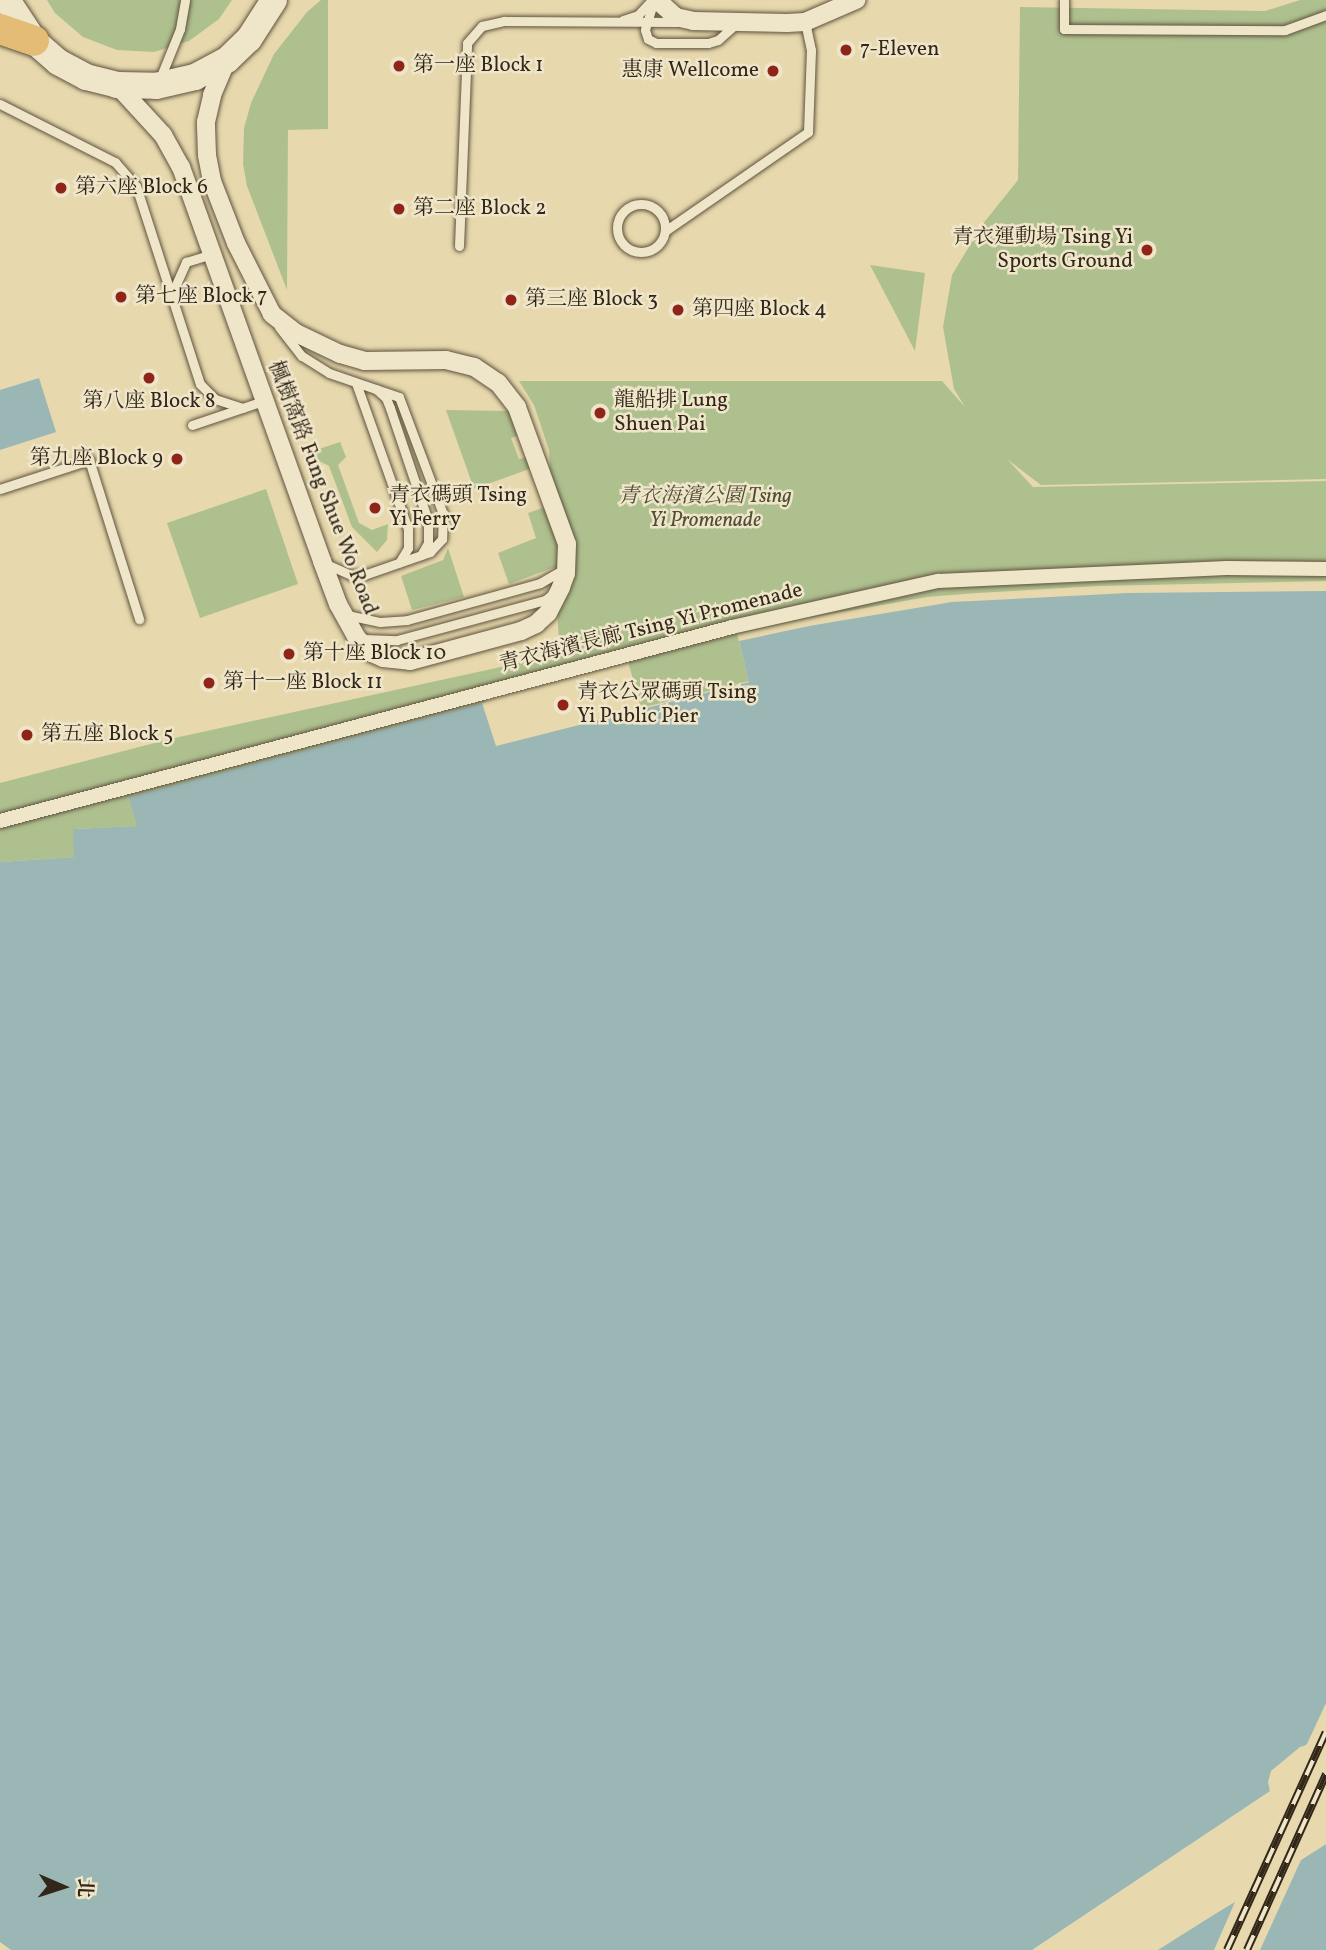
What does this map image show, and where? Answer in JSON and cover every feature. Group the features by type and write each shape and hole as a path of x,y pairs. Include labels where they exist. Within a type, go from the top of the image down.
{"main road":[{"path":"7,0 34,41 58,62 86,77 117,85 156,86 195,77 227,60 249,39 274,0"},
{"path":"0,29 34,41"}],"street":[{"path":"654,0 676,17 693,22 804,22 856,0"},
{"name":"楓樹窩路 Fung Shue Wo Road","path":"117,85 163,135 181,167 322,561 343,614 356,637 372,653 383,658 410,661 529,628 548,613 561,587 568,557 566,544 517,407 498,383 474,367 446,360 365,360 340,354 296,333 272,314 236,243 212,181 207,155 209,109 227,60"},
{"name":"青衣海濱長廊 Tsing Yi Promenade","path":"0,821 718,630 938,581 1227,568 1326,569"}],"lane":[{"path":"156,86 180,29 185,0"},
{"path":"654,0 646,22 648,39 656,43 708,43 719,40 738,22"},
{"path":"614,23 638,15 654,0"},
{"path":"1064,0 1064,29 1285,30 1326,15"},
{"path":"459,246 467,43 482,26 504,20 693,22"},
{"path":"665,231 662,215 650,205 634,205 621,215 618,222 620,239 624,245 638,252 659,245 665,231 808,132 811,50 804,22"},
{"path":"0,104 116,162 136,186 200,384 215,399 243,408"},
{"path":"178,318 174,289 186,262 213,254"},
{"path":"272,314 286,339 302,356 329,373 391,393 404,404 443,514 442,539 437,547 398,564 364,575 351,575 322,561"},
{"path":"356,383 408,529 408,548 398,564"},
{"path":"370,387 386,398 424,507 430,532 428,543 421,555"},
{"path":"192,425 263,401"},
{"path":"0,489 89,460 139,619"},
{"path":"343,614 370,621 407,620 540,583 564,569 568,557"}],"green space":[{"path":"47,0 232,0 219,19 189,41 154,52 117,50 83,37 55,13"},
{"path":"321,0 328,0 328,129 288,130 287,290 247,186 243,164 244,128 251,103 274,54 307,12"},
{"name":"青衣海濱公園 Tsing Yi Promenade","path":"1300,0 1326,0 1326,479 1041,485 1007,459 1033,487 1326,481 1326,581 1098,586 977,593 927,597 803,619 737,634 749,681 641,708 627,658 484,695 486,702 130,797 138,826 74,829 75,857 0,862 0,783 170,739 538,659 559,644 555,567 509,584 498,553 536,538 528,513 545,507 553,525 549,450 534,405 519,381 942,381 965,407 954,389 943,327 952,275 982,225 1018,180 1020,7 1265,11"},
{"path":"870,265 925,273 915,351"},
{"path":"446,410 511,411 520,435 511,438 519,459 528,457 532,468 474,489"},
{"path":"340,442 346,457 338,465 359,523 372,530 388,524 387,540 377,552 352,527 329,466 315,459 313,451"},
{"path":"266,489 298,584 200,618 167,523"},
{"path":"448,548 464,597 412,610 401,576 443,560"}],"water":[{"path":"39,378 56,432 0,450 0,390"},
{"path":"1326,591 1326,1740 1300,1747 1271,1771 1270,1791 1032,1950 11,1950 0,1942 0,862 74,857 73,829 137,826 129,797 482,703 496,746 749,682 739,641 809,626 952,602 1128,593"},
{"path":"1326,1844 1326,1950 1158,1950"}],"pier":[{"path":"1326,1703 1326,1744 1302,1750 1274,1773 1272,1794 1039,1950 1033,1950 1270,1792 1268,1782 1271,1771 1307,1744"},
{"path":"1326,1841 1326,1844 1301,1860 1260,1950 1214,1950 1235,1902 1154,1950"}],"railway":[{"path":"1227,1950 1326,1732"},
{"path":"1247,1950 1326,1774"}],"place":[{"name":"7-Eleven","path":"846,50"},
{"name":"第一座 Block 1","path":"399,66"},
{"name":"惠康 Wellcome","path":"773,71"},
{"name":"第六座 Block 6","path":"61,188"},
{"name":"第二座 Block 2","path":"399,209"},
{"name":"青衣運動場 Tsing Yi Sports Ground","path":"1147,250"},
{"name":"第七座 Block 7","path":"121,297"},
{"name":"第三座 Block 3","path":"511,300"},
{"name":"第四座 Block 4","path":"678,310"},
{"name":"第八座 Block 8","path":"149,378"},
{"name":"龍船排 Lung Shuen Pai","path":"600,413"},
{"name":"第九座 Block 9","path":"177,459"},
{"name":"青衣碼頭 Tsing Yi Ferry","path":"375,508"},
{"name":"第十座 Block 10","path":"289,654"},
{"name":"第十一座 Block 11","path":"209,683"},
{"name":"青衣公眾碼頭 Tsing Yi Public Pier","path":"563,705"},
{"name":"第五座 Block 5","path":"27,735"}]}
